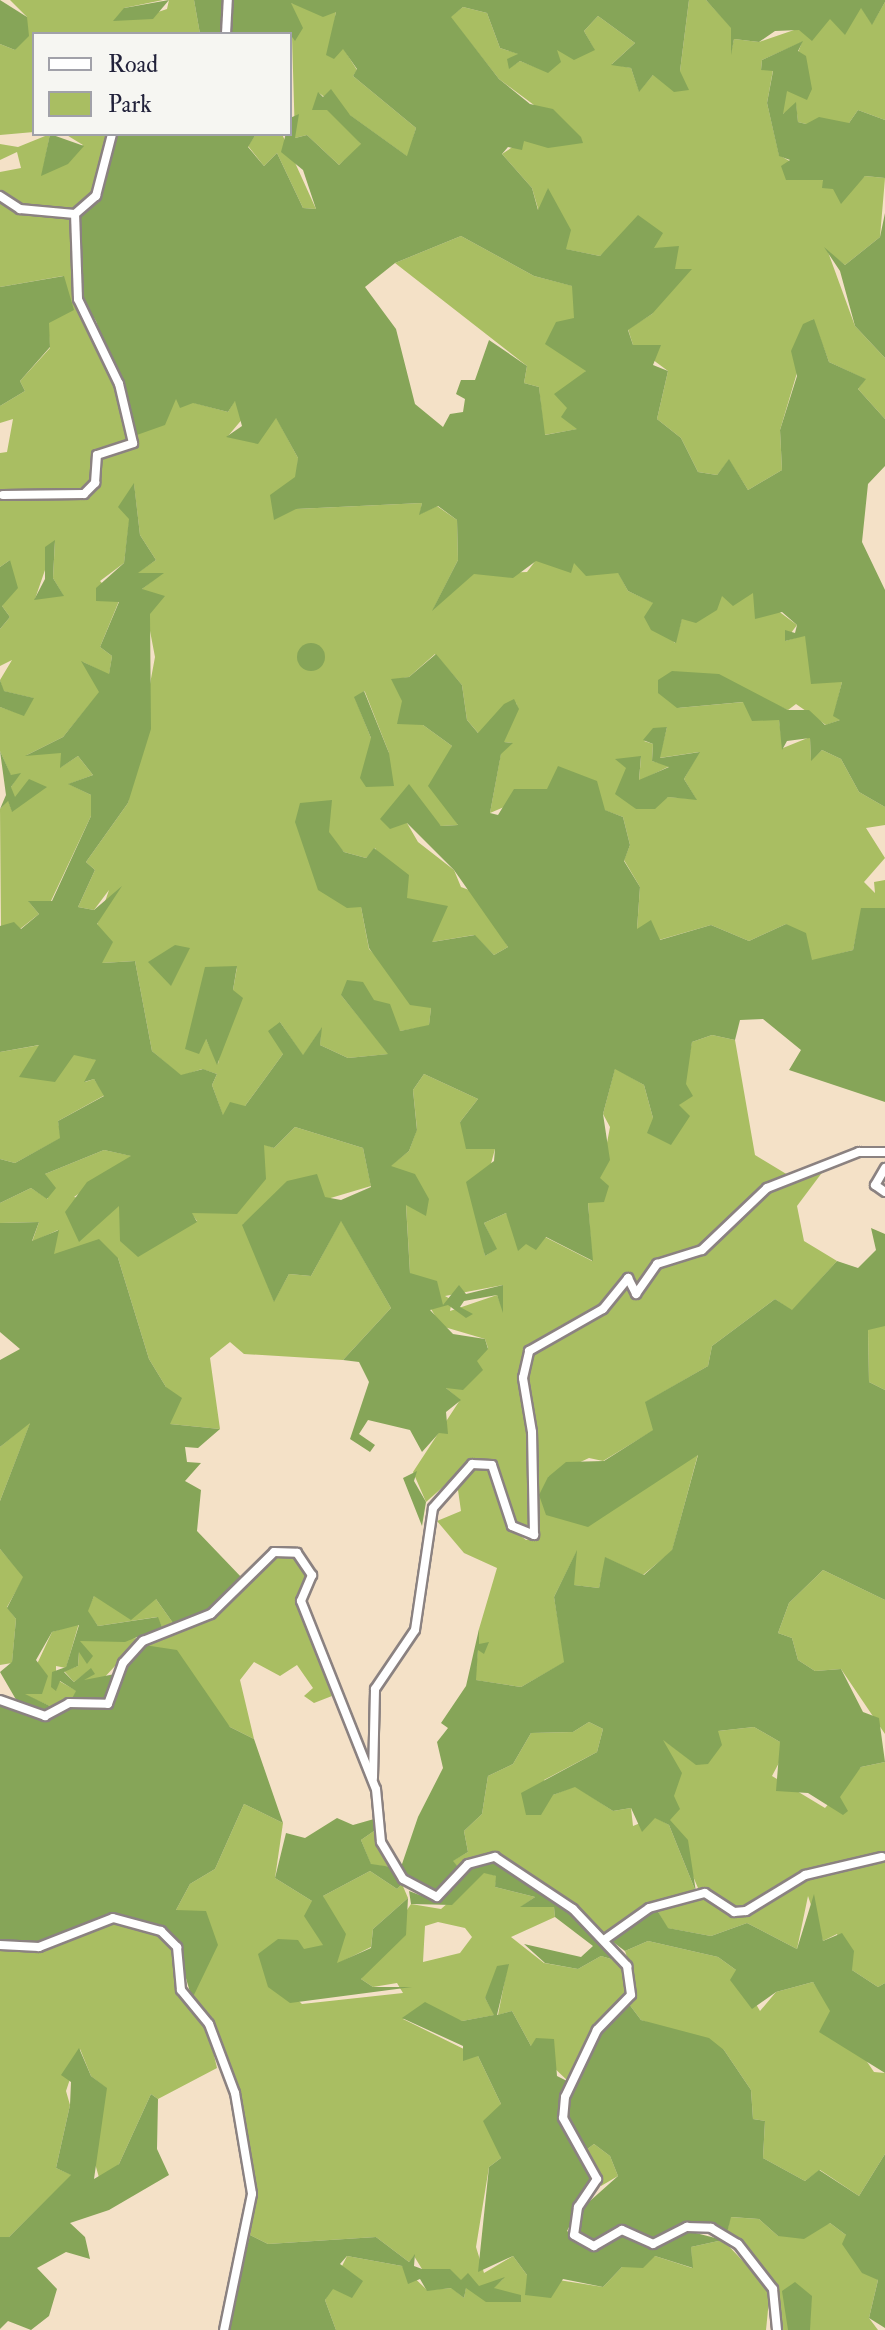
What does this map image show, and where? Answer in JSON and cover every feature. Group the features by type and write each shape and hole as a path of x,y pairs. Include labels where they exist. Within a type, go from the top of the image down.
{"street":[{"path":"226,32 228,0"},
{"path":"0,196 20,209 75,214 96,196 111,136"},
{"path":"3,495 84,494 95,483 97,455 133,443 119,384 78,299 75,214"},
{"path":"777,2330 773,2289 738,2244 711,2228 687,2227 653,2244 617,2231 590,2246 572,2230 597,2179 563,2118 565,2097 597,2030 631,1995 622,1953 573,1909 495,1857 468,1864 437,1897 413,1889 381,1842 370,1745 375,1689 415,1630 433,1508 472,1464 492,1465 512,1526 534,1535 534,1462 523,1378 529,1351 603,1309 628,1278 636,1294 657,1264 702,1250 767,1188 859,1152 885,1152"},
{"path":"885,1168 875,1185 885,1192"},
{"path":"0,1700 45,1716 69,1703 108,1704 123,1663 143,1641 211,1614 274,1552 297,1553 312,1575 301,1601 376,1789"},
{"path":"604,1940 649,1908 705,1893 734,1912 746,1911 805,1875 882,1857"},
{"path":"0,1945 39,1947 113,1918 172,1938 181,1990 209,2024 235,2093 252,2194 224,2330"}],"green space":[{"path":"0,0 27,17 29,36 15,50 0,44"},
{"path":"10,0 163,0 124,8 137,19 167,9 169,0 194,0 200,32 32,32 32,132 0,135 0,44 15,50 27,17"},
{"path":"169,0 153,19 113,21 124,8"},
{"path":"194,0 226,0 223,32 200,32"},
{"path":"231,0 689,0 680,71 689,90 674,92 653,75 639,92 631,68 611,65 635,43 598,16 584,31 595,50 574,60 557,50 561,62 548,73 520,61 509,69 507,59 518,54 500,48 487,13 463,7 451,17 499,79 530,104 553,109 581,137 583,143 548,148 524,141 522,150 508,147 502,154 532,188 538,210 548,188 571,230 566,249 600,256 638,215 663,233 654,248 679,246 675,269 692,269 652,314 628,330 633,345 661,345 653,365 668,371 657,419 681,438 698,472 717,475 729,459 748,490 782,470 780,430 797,376 791,351 803,324 814,319 829,362 866,379 858,389 885,419 885,466 868,484 862,542 885,590 885,807 859,792 841,759 822,750 811,761 810,738 787,741 782,750 779,720 752,721 743,702 677,708 658,693 658,680 672,671 719,674 788,710 809,710 825,725 840,720 833,716 842,682 811,684 805,636 785,641 785,630 795,633 797,625 782,612 755,619 753,593 733,606 722,596 717,610 696,623 682,619 676,643 651,630 644,617 653,603 628,591 618,573 586,576 574,563 571,573 536,561 513,578 474,574 432,611 458,560 457,520 438,506 419,515 422,503 296,509 274,520 270,495 295,477 298,458 276,418 258,444 226,437 242,426 235,401 228,412 193,403 180,408 176,399 165,425 134,436 96,321 80,298 78,215 98,197 114,136 255,136 248,147 264,166 277,153 303,208 316,209 303,170 281,152 285,136 292,136 292,117 299,114 295,138 307,135 339,165 361,144 327,110 312,110 318,92 323,97 331,89 350,115 407,156 416,128 353,76 357,69 343,49 334,59 326,55 336,12 323,17 291,3 303,28 295,41 292,32 228,32","holes":["461,236 534,276 572,286 574,318 556,322 545,344 586,371 554,394 567,408 561,417 577,429 545,435 539,387 524,383 527,366 489,340 475,380 461,380 456,394 465,399 463,412 450,414 443,427 415,404 396,329 365,287 395,263"]},
{"path":"689,0 706,0 732,28 731,52 734,39 759,42 861,7 872,24 885,2 885,120 858,110 849,123 806,124 798,122 796,105 783,114 780,100 802,42 762,60 761,70 773,70 767,103 779,155 845,193 865,176 885,178 880,237 845,265 828,252 855,326 885,358 885,419 858,389 865,379 829,362 813,319 780,430 782,470 748,490 729,460 717,475 698,472 681,438 657,419 668,371 633,345 628,329 652,314 674,269 653,248 624,236 600,256 565,249 548,189 539,212 532,188 502,154 523,140 534,105 499,79 450,17 463,7 487,13 500,48 519,54 509,68 520,61 548,72 556,49 594,49 584,31 598,16 635,43 612,64 631,68 639,91 653,75 680,71"},
{"path":"706,0 885,2 872,25 861,8 845,35 830,19 812,41 799,30 775,31 759,42 734,39 731,55 731,28"},
{"path":"291,3 336,11 333,32 357,70 353,76 416,128 408,157 319,93 362,145 339,165 307,135 295,138"},
{"path":"803,41 798,51 806,56 812,89 807,100 787,91 783,114 796,102 798,122 806,124 819,117 849,123 858,110 885,120 885,178 865,176 841,204 833,189 822,188 823,180 786,180 781,166 790,160 779,156 767,103 773,71 761,70 762,60"},
{"path":"50,136 42,175 83,145 68,136 109,136 93,195 74,212 20,207 0,191 0,172 21,168 17,152 0,160 0,144 18,147"},
{"path":"50,136 84,146 68,164 41,176"},
{"path":"255,136 283,136 316,209 303,208 277,153 264,166 248,146"},
{"path":"0,200 19,211 73,217 76,299 117,385 131,443 95,454 90,488 2,493 85,496 97,483 99,457 134,449 134,436 176,398 228,412 235,400 244,417 228,436 276,417 298,458 296,509 422,503 420,514 437,506 457,520 458,560 434,608 473,574 527,572 536,560 574,562 618,572 628,591 654,603 652,614 675,643 682,618 697,617 722,595 753,592 797,625 785,641 805,635 812,655 842,682 834,715 841,714 840,720 826,725 796,704 788,710 737,689 677,708 744,702 779,720 783,748 810,737 811,760 822,750 841,759 859,792 885,807 885,825 866,828 885,858 864,882 875,893 874,882 885,880 885,908 862,909 853,950 812,961 786,924 749,941 711,925 659,940 637,929 640,887 624,860 630,845 623,817 547,789 490,813 501,753 512,743 503,742 518,709 516,703 479,734 467,720 462,685 435,654 409,677 392,680 423,725 452,746 439,793 458,825 441,826 422,809 407,823 418,842 454,870 461,887 477,893 508,947 494,955 474,935 432,942 375,848 366,858 344,852 300,803 361,907 369,949 431,1008 429,1026 400,1031 341,995 389,1054 348,1058 320,1045 321,1029 303,1056 280,1022 283,1054 245,1106 223,1116 212,1085 217,1074 202,1069 181,1076 152,1051 135,961 102,963 97,925 109,890 94,910 78,907 95,870 86,862 128,803 155,657 142,589 162,573 137,573 156,560 140,535 134,484 124,563 100,581 119,601 100,647 112,656 109,675 83,662 100,692 63,737 27,755 61,752 61,767 78,756 93,775 69,784 91,795 91,816 51,901 29,902 39,914 20,929 1,927 0,809 8,800 12,811 11,787 19,774 11,776 0,751 0,707 24,715 33,698 3,691 0,680 12,660 0,666 0,629 10,617 2,606 10,560 0,567 0,453 7,452 13,419 0,423 0,406 25,391 20,381 50,348 48,323 63,276 0,287","holes":["55,541 53,578 63,595 35,599","365,692 389,753 371,738 355,698","667,727 659,758 699,752 684,779 696,799 668,797 636,809 626,768 641,757 639,781 670,766 652,761 653,744 644,741","237,967 218,1064 206,1039"]},
{"path":"885,213 885,358 855,326 840,271 824,247 845,265 880,237"},
{"path":"461,236 534,276 573,286 586,371 567,408 578,429 544,435 539,387 524,383 527,366 395,263"},
{"path":"64,276 74,310 49,323 50,347 20,381 25,391 0,406 0,287"},
{"path":"134,483 140,535 156,560 138,573 164,573 142,589 165,596 150,614 151,729 128,803 86,862 95,870 78,907 94,910 122,886 97,924 113,942 102,963 135,961 152,1051 181,1075 203,1069 217,1074 212,1085 223,1115 230,1102 245,1106 283,1054 268,1031 280,1022 303,1055 322,1027 320,1045 348,1058 388,1054 341,995 347,980 363,982 374,1000 390,1004 400,1031 429,1025 431,1008 410,1005 369,948 361,907 347,908 318,890 295,822 300,803 332,800 329,832 344,852 366,858 374,848 409,875 407,898 448,906 432,942 475,935 494,955 508,947 454,870 407,823 390,829 380,819 409,784 441,826 458,825 428,786 452,746 423,725 397,724 402,701 391,679 409,677 436,654 462,685 467,720 478,733 504,704 514,699 519,709 504,742 513,743 501,754 490,813 498,815 514,789 547,789 558,766 597,781 605,810 623,817 630,845 624,861 640,887 637,929 651,920 660,940 711,925 749,941 786,924 806,933 812,960 853,950 861,908 885,908 885,1102 789,1070 801,1050 763,1019 740,1020 735,1040 712,1035 692,1042 686,1084 693,1096 679,1105 690,1116 671,1145 647,1133 653,1118 644,1085 615,1069 603,1114 610,1160 600,1178 609,1186 604,1202 588,1203 593,1261 546,1237 536,1250 526,1244 518,1251 506,1213 484,1223 497,1249 485,1256 466,1182 494,1161 495,1149 466,1149 460,1122 478,1099 424,1074 413,1090 417,1130 409,1151 391,1166 415,1174 429,1199 426,1216 406,1205 410,1273 437,1281 443,1305 459,1285 466,1294 503,1285 503,1313 497,1295 464,1301 460,1307 473,1314 466,1318 448,1305 430,1310 453,1334 485,1339 488,1349 477,1361 483,1370 463,1390 446,1388 461,1400 446,1412 448,1434 439,1433 422,1452 410,1430 368,1420 359,1434 375,1445 370,1452 350,1439 369,1382 359,1362 343,1360 391,1308 341,1221 311,1276 289,1274 274,1302 242,1225 287,1181 317,1174 325,1197 341,1200 371,1187 363,1148 295,1127 274,1148 264,1145 266,1179 237,1214 192,1213 197,1222 138,1257 120,1241 119,1206 79,1242 65,1212 87,1182 131,1156 104,1150 45,1174 56,1188 47,1199 31,1188 0,1203 0,1159 15,1163 60,1138 58,1121 104,1096 94,1079 84,1082 96,1060 74,1055 55,1082 19,1077 39,1045 0,1052 0,926 14,922 21,929 39,914 28,901 52,901 91,816 91,795 68,784 93,775 78,756 60,768 61,753 25,756 63,737 99,692 81,661 109,674 112,656 100,647 119,602 96,601 96,588 124,563 129,519 118,507"},
{"path":"55,540 53,578 64,596 34,600 45,579 45,547"},
{"path":"10,560 18,588 2,606 10,617 0,629 0,567"},
{"path":"311,643 321,647 325,657 321,667 311,671 301,667 297,657 301,647"},
{"path":"0,680 4,691 34,698 24,716 0,707"},
{"path":"364,691 389,753 394,786 366,787 360,778 371,738 354,697"},
{"path":"667,727 660,758 700,752 684,779 697,800 668,797 655,809 636,809 615,794 626,768 615,759 641,756 639,780 669,767 652,761 653,744 643,740 653,728"},
{"path":"0,751 11,775 21,773 11,787 15,797 29,779 47,787 12,812 8,801 0,809 6,795"},
{"path":"175,945 190,948 171,986 148,962"},
{"path":"237,966 233,990 243,998 217,1065 206,1039 199,1054 185,1049 205,967"},
{"path":"712,1035 735,1040 755,1155 788,1175 701,1248 658,1261 635,1292 636,1280 626,1276 602,1307 560,1326 524,1355 533,1531 513,1525 494,1464 471,1462 426,1502 413,1472 460,1400 446,1388 488,1348 485,1339 441,1326 410,1273 406,1204 390,1166 409,1151 417,1129 413,1090 424,1074 478,1099 460,1122 495,1149 477,1215 485,1256 496,1249 484,1223 506,1213 526,1244 545,1237 592,1261 588,1202 603,1164 610,1127 603,1114 615,1068 644,1085 653,1118 679,1105 692,1042","holes":["503,1285 503,1310 497,1295 450,1311 452,1300 445,1296"]},
{"path":"40,1045 97,1060 85,1082 94,1079 105,1095 58,1121 61,1138 15,1163 0,1159 0,1052"},
{"path":"295,1127 363,1148 371,1186 243,1224 274,1301 289,1274 311,1276 341,1220 391,1308 343,1360 244,1354 230,1342 210,1358 220,1429 170,1424 166,1387 149,1359 118,1258 53,1254 58,1230 32,1242 39,1222 0,1223 0,1203 31,1188 48,1199 45,1174 104,1150 132,1156 74,1197 197,1221 191,1213 264,1144 274,1148"},
{"path":"827,1166 797,1206 804,1241 837,1261 792,1311 775,1299 712,1346 708,1366 646,1402 654,1430 603,1461 589,1458 548,1477 698,1454 672,1551 643,1575 606,1558 599,1588 573,1585 576,1553 554,1597 565,1662 521,1687 475,1680 478,1649 488,1643 478,1645 479,1629 497,1568 464,1553 437,1521 461,1511 457,1483 473,1467 490,1468 509,1527 526,1540 536,1537 538,1476 525,1378 531,1353 605,1310 629,1280 637,1296 659,1266 703,1252 769,1190"},
{"path":"39,1222 32,1241 59,1230 54,1254 99,1239 118,1258 149,1359 166,1387 182,1398 170,1424 220,1429 198,1448 185,1447 187,1462 201,1463 185,1481 201,1490 197,1531 243,1579 209,1611 173,1623 156,1599 131,1620 94,1596 88,1611 98,1626 158,1617 162,1627 125,1642 80,1641 93,1656 87,1664 79,1652 78,1666 64,1672 74,1682 91,1668 95,1674 84,1680 115,1674 103,1701 71,1700 76,1691 60,1681 56,1691 51,1687 52,1672 66,1667 79,1625 52,1632 36,1660 48,1676 42,1694 25,1694 52,1707 44,1712 18,1703 0,1672 12,1662 16,1619 7,1608 23,1577 0,1549 0,1501 30,1423 0,1447 0,1360 20,1349 0,1332 0,1223"},
{"path":"871,1228 885,1234 885,1326 868,1330 869,1382 885,1390 885,1600 823,1570 789,1603 778,1633 792,1638 798,1660 815,1671 841,1669 863,1712 879,1718 885,1762 861,1767 840,1797 848,1811 843,1815 808,1793 776,1791 780,1742 754,1727 718,1731 722,1745 708,1764 696,1765 663,1740 682,1773 674,1796 680,1809 670,1820 688,1840 696,1892 669,1825 655,1818 642,1832 631,1808 613,1811 575,1787 553,1795 541,1815 526,1815 521,1793 597,1752 603,1729 589,1722 573,1732 531,1733 513,1764 488,1776 482,1814 464,1831 468,1852 453,1861 459,1868 436,1894 406,1876 401,1867 418,1817 443,1768 437,1742 448,1728 441,1723 466,1686 479,1629 479,1644 489,1642 484,1654 478,1650 476,1680 521,1687 564,1662 554,1597 577,1550 574,1585 599,1588 605,1557 644,1575 672,1550 698,1455 588,1527 546,1515 539,1495 548,1477 566,1462 604,1461 653,1430 645,1402 708,1366 712,1346 775,1299 792,1310 837,1261 858,1268 876,1250"},
{"path":"882,1323 885,1326 885,1390 869,1382 868,1329"},
{"path":"31,1421 0,1501 0,1447"},
{"path":"417,1471 414,1481 426,1502 422,1526 403,1478"},
{"path":"0,1549 24,1577 7,1607 16,1619 12,1663 0,1665"},
{"path":"282,1553 295,1556 308,1576 298,1598 332,1696 314,1703 304,1696 313,1688 297,1665 280,1676 254,1662 240,1680 254,1739 230,1727 144,1645 213,1617"},
{"path":"823,1570 885,1600 885,1734 841,1669 815,1671 798,1660 792,1638 778,1633 789,1603"},
{"path":"94,1596 156,1599 173,1623 162,1627 157,1617 98,1626 87,1611"},
{"path":"79,1623 66,1668 56,1666 56,1690 59,1681 77,1691 71,1700 52,1707 23,1694 52,1632"},
{"path":"141,1638 102,1680 83,1680 91,1669 74,1682 64,1671 78,1666 80,1640"},
{"path":"144,1645 177,1650 230,1727 254,1739 283,1823 244,1804 215,1869 190,1884 176,1910 206,1911 218,1945 192,1999 174,1937 140,1920 113,1916 38,1944 0,1943 0,1704 45,1720 69,1707 105,1709 114,1705 127,1665"},
{"path":"589,1722 603,1729 597,1752 544,1780 553,1795 575,1786 613,1811 631,1808 633,1826 655,1817 669,1825 696,1892 636,1914 605,1936 575,1904 496,1853 459,1868 452,1861 468,1852 464,1831 482,1814 488,1776 513,1764 531,1733 573,1732"},
{"path":"754,1727 780,1742 782,1757 772,1776 825,1808 861,1767 885,1762 885,1983 878,1987 852,1970 837,1934 823,1941 808,1896 797,1949 747,1923 711,1936 667,1928 657,1910 701,1895 669,1820 674,1796 661,1738 696,1764 718,1731"},
{"path":"244,1804 283,1823 275,1878 312,1901 324,1945 267,1970 302,2004 403,1993 397,1983 373,1987 361,1979 411,1904 441,1909 484,1872 497,1876 495,1887 535,1897 521,1907 554,1907 555,1917 511,1937 544,1963 578,1969 601,1956 621,1962 627,1993 593,2028 569,2082 531,2046 512,2011 498,2015 508,1964 485,1998 495,2015 462,2021 415,2012 403,2019 478,2056 501,2104 495,2136 501,2158 489,2167 476,2247 484,2273 513,2256 527,2275 603,2287 622,2267 655,2256 692,2268 691,2247 723,2240 770,2290 766,2330 336,2330 325,2300 347,2256 402,2266 427,2290 452,2288 464,2298 466,2287 520,2302 493,2288 503,2279 479,2287 422,2269 414,2256 409,2262 376,2237 268,2244 250,2235 255,2195 238,2093 211,2023 192,1999 176,1910 190,1884 215,1869","holes":["438,1922 465,1928 472,1937 460,1953 423,1962 425,1926"]},
{"path":"337,1818 353,1825 374,1819 374,1831 361,1840 371,1864 392,1867 402,1884 397,1889 370,1871 323,1896 346,1934 337,1963 371,1948 373,1929 408,1898 406,1935 361,1979 373,1987 412,1987 290,2003 268,1987 258,1954 278,1939 298,1940 304,1949 323,1945 304,1916 312,1901 275,1878 286,1833 305,1838"},
{"path":"374,1831 377,1844 392,1867 371,1865 361,1840"},
{"path":"495,1861 570,1910 621,1962 601,1956 578,1969 545,1963 524,1944 581,1957 593,1946 555,1917 554,1907 520,1907 535,1897 495,1887 496,1876 484,1873 452,1905 411,1904 409,1891 438,1902 470,1868"},
{"path":"370,1871 397,1889 402,1884 408,1898 373,1929 371,1947 337,1964 323,1896"},
{"path":"814,1894 823,1941 842,1933 854,1951 852,1970 878,1987 885,1983 885,2073 819,2032 830,2011 813,1982 776,1992 752,2009 730,1980 736,1970 718,1957 648,1941 625,1951 609,1939 657,1910 668,1928 711,1936 747,1923 797,1949"},
{"path":"113,1921 159,1933 175,1947 177,1983 207,2025 217,2068 158,2099 151,2094 119,2164 100,2181 94,2160 106,2088 91,2076 80,2049 66,2091 70,2105 56,2168 72,2175 9,2237 0,2237 0,1948 40,1949"},
{"path":"648,1941 718,1957 736,1970 760,2011 776,1992 813,1982 874,2072 885,2073 885,2154 859,2196 820,2170 805,2181 763,2158 765,2121 753,2119 751,2090 724,2050 641,2020 629,2004 634,1978 625,1951"},
{"path":"509,1964 497,2015 512,2011 531,2046 536,2038 554,2039 557,2076 569,2082 559,2119 593,2180 567,2231 595,2250 622,2234 654,2248 688,2231 723,2240 691,2247 693,2268 655,2256 643,2268 622,2267 603,2287 563,2279 551,2298 525,2295 527,2275 513,2256 478,2272 489,2167 501,2158 483,2121 501,2104 478,2056 463,2061 463,2046 402,2018 425,2002 462,2021 494,2015 485,1998 497,1966"},
{"path":"629,2004 641,2020 709,2038 724,2050 751,2090 753,2119 765,2121 763,2158 805,2181 819,2170 859,2196 885,2154 885,2328 869,2318 878,2280 862,2273 842,2244 846,2235 830,2223 804,2239 778,2236 759,2219 731,2217 727,2233 697,2221 652,2239 622,2226 593,2242 581,2236 581,2209 618,2176 610,2156 594,2144 586,2150 567,2117 569,2098 600,2032"},
{"path":"79,2048 91,2076 107,2088 94,2179 119,2164 151,2094 158,2099 157,2149 169,2175 109,2210 70,2223 85,2237 90,2259 66,2252 37,2268 57,2289 49,2316 31,2330 8,2321 0,2329 0,2237 9,2237 71,2175 56,2168 70,2105 71,2082 61,2075"},
{"path":"594,2144 610,2156 618,2176 601,2186 586,2150"},
{"path":"730,2217 759,2219 778,2236 830,2223 846,2235 878,2280 869,2318 878,2330 781,2330 777,2287 727,2233"},
{"path":"250,2235 268,2244 376,2237 409,2262 415,2254 414,2266 422,2269 450,2269 461,2280 468,2273 479,2286 505,2277 494,2288 521,2295 521,2302 486,2302 466,2288 464,2298 451,2288 427,2291 420,2279 408,2284 402,2266 347,2256 340,2264 363,2281 352,2298 333,2289 325,2300 336,2330 227,2330"},
{"path":"795,2282 812,2296 810,2330 788,2330 782,2291"}]}
